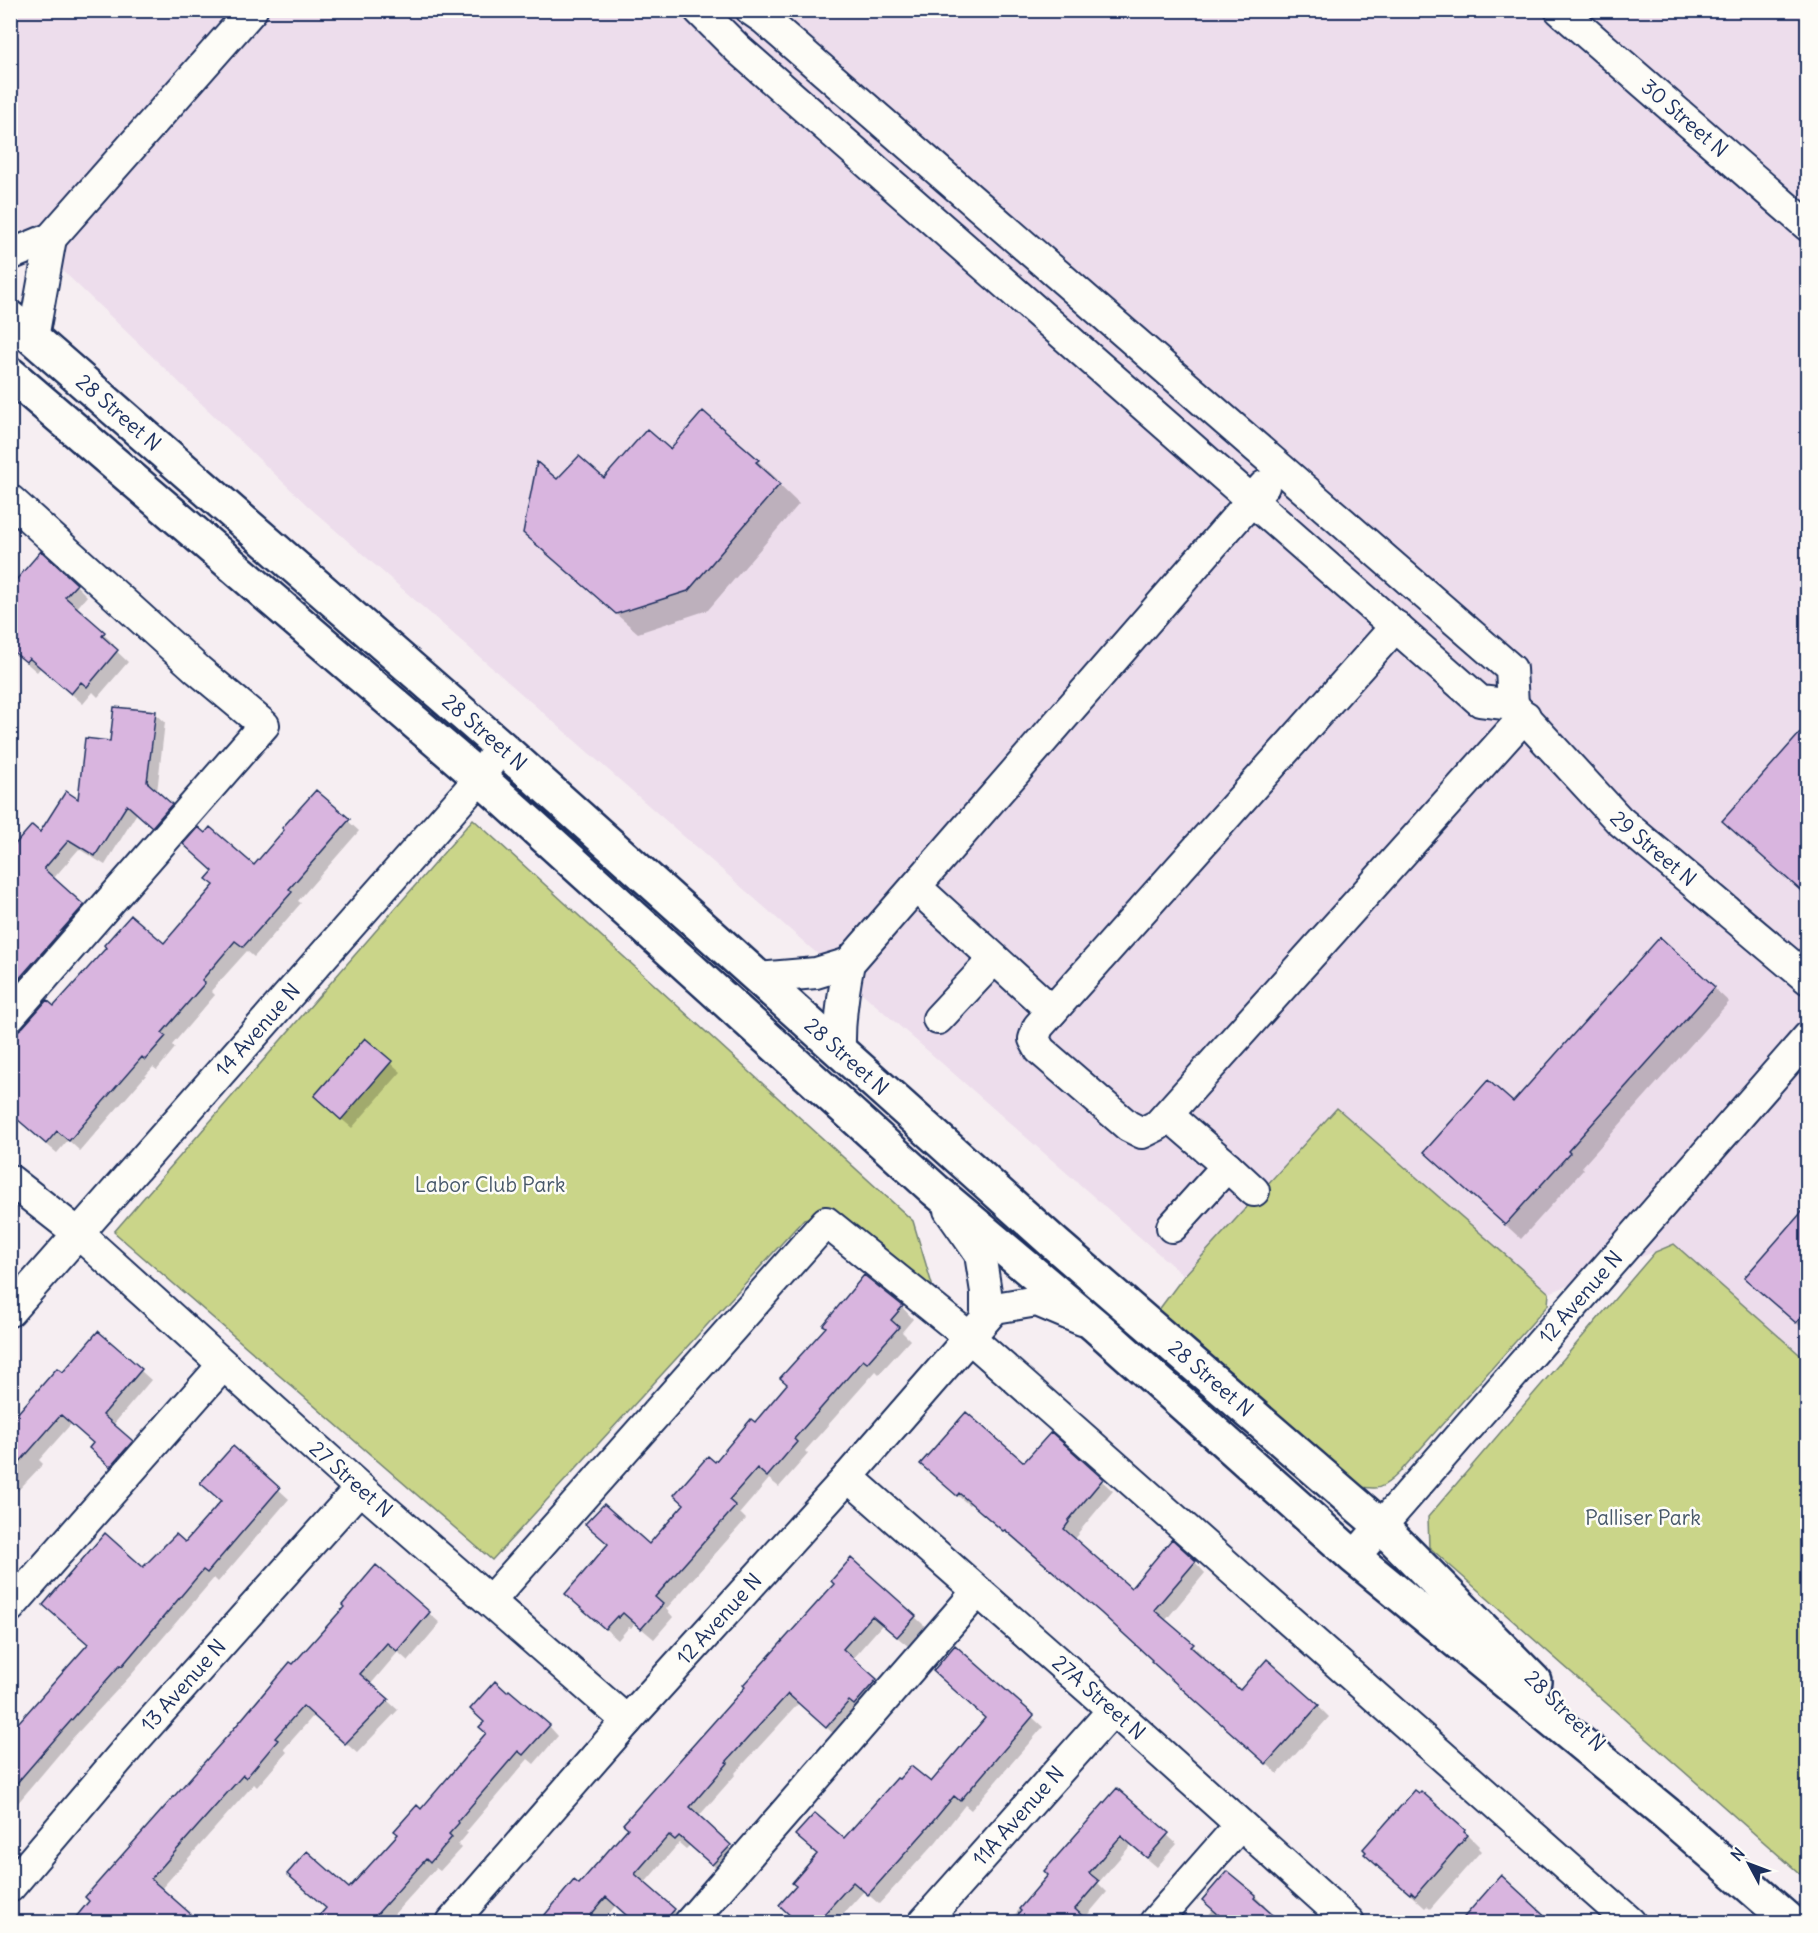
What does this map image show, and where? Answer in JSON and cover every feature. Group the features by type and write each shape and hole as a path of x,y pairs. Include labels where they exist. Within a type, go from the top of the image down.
{"main road":[{"name":"28 Street N","path":"22,328 500,746 1054,1243 1380,1526 1666,1814"},
{"name":"28 Street N","path":"10,374 480,778 935,1190 1097,1327 1354,1557 1666,1814 1791,1923"}],"street":[{"path":"22,328 51,238 252,10"},
{"path":"699,10 738,49 1480,701 1519,710"},
{"name":"30 Street N","path":"1560,10 1808,226"},
{"path":"738,49 762,13 1511,669 1519,710"},
{"path":"10,255 51,238"},
{"path":"840,1051 841,1000 849,963 1280,469"},
{"path":"10,500 198,670 264,726 10,1016"},
{"path":"1396,626 1038,1027 1034,1039 1040,1050 1128,1125 1142,1133 1158,1125 1519,710"},
{"name":"29 Street N","path":"1519,710 1619,820 1808,979"},
{"name":"14 Avenue N","path":"10,1311 480,778 500,746"},
{"path":"916,887 1052,1011"},
{"path":"938,1019 994,959"},
{"path":"758,978 816,973 849,963"},
{"name":"12 Avenue N","path":"1354,1557 1808,1037"},
{"path":"1168,1114 1254,1191"},
{"path":"1172,1227 1227,1166"},
{"name":"27 Street N","path":"10,1180 78,1234 360,1488 627,1721"},
{"path":"935,1190 980,1254 986,1292 977,1327"},
{"path":"490,1601 826,1222 977,1327 1630,1923"},
{"name":"12 Avenue N","path":"452,1923 627,1721 848,1477 995,1308 1037,1301 1097,1327"},
{"path":"10,1607 223,1365"},
{"name":"27A Street N","path":"848,1477 1113,1710 1349,1923"},
{"name":"13 Avenue N","path":"10,1887 133,1742 360,1488"},
{"path":"690,1923 977,1592"},
{"name":"11A Avenue N","path":"924,1923 1113,1710"},
{"path":"1155,1923 1240,1825"}],"shaded area":[{"path":"10,11 1807,11 1807,1360 1674,1244 1549,1293 1337,1108 1184,1276 309,507 11,221"}],"green space":[{"name":"Labor Club Park","path":"473,819 913,1221 936,1298 819,1215 804,1219 492,1560 114,1232"},
{"path":"1337,1108 1549,1293 1548,1305 1399,1473 1383,1486 1374,1488 1354,1486 1155,1315 1184,1276"},
{"name":"Palliser Park","path":"1674,1244 1807,1361 1807,1880 1429,1547 1428,1517 1655,1252"}],"building":[{"path":"703,411 759,460 756,462 780,484 688,591 616,614 523,533 537,462 557,479 579,456 604,478 647,429 670,449"},
{"path":"41,551 77,584 65,597 105,632 102,636 118,650 87,687 81,682 71,694 29,658 26,662 10,649 10,587"},
{"path":"114,707 156,711 147,782 172,804 152,827 127,805 95,856 69,840 44,869 84,905 10,989 10,850 32,825 40,832 66,791 78,799 85,738 110,741"},
{"path":"1808,724 1808,897 1722,821"},
{"path":"316,790 350,819 289,889 292,892 243,947 235,941 202,980 205,983 162,1033 166,1036 145,1060 142,1057 69,1141 57,1131 46,1144 10,1113 10,1033 23,1027 47,1000 54,1006 106,948 104,945 131,915 164,943 214,885 206,879 213,871 183,844 198,827 205,833 210,827 254,865 284,830 282,828"},
{"path":"1660,937 1715,987 1505,1225 1424,1152 1488,1080 1513,1102"},
{"path":"365,1038 392,1061 341,1120 314,1096"},
{"path":"1808,1205 1808,1310 1796,1323 1744,1278"},
{"path":"864,1275 903,1306 891,1320 899,1327 867,1363 863,1360 794,1439 797,1442 767,1477 757,1468 729,1500 736,1506 655,1597 663,1604 641,1629 623,1613 605,1629 565,1594 608,1544 585,1524 604,1504 649,1544 684,1504 674,1495 708,1456 715,1462 751,1419 755,1422 787,1384 780,1378 826,1327 823,1325"},
{"path":"98,1331 142,1369 103,1415 133,1441 110,1467 89,1448 93,1443 61,1415 10,1473 10,1422 57,1368 63,1372"},
{"path":"966,1412 1024,1462 1051,1432 1103,1479 1064,1529 1131,1588 1172,1539 1196,1561 1154,1610 1194,1644 1191,1647 1240,1690 1267,1659 1319,1705 1266,1764 1101,1613 1005,1530 1003,1531 959,1493 957,1496 920,1464"},
{"path":"233,1446 280,1488 207,1573 203,1570 122,1666 120,1665 10,1791 10,1732 88,1644 43,1605 105,1533 143,1567 176,1534 185,1542 221,1501 200,1483"},
{"path":"851,1558 916,1616 897,1637 872,1616 843,1649 877,1679 854,1705 849,1701 826,1728 788,1694 726,1762 728,1763 690,1807 731,1845 712,1865 679,1836 675,1840 669,1835 635,1874 675,1909 663,1923 635,1923 606,1897 584,1923 538,1923 574,1880 579,1884 628,1828 623,1824 834,1584 831,1581"},
{"path":"376,1565 430,1612 397,1651 387,1643 360,1674 389,1699 345,1744 303,1706 275,1738 278,1740 246,1778 243,1775 151,1879 201,1923 71,1923 89,1901 85,1897 290,1662 293,1664 344,1607 342,1605"},
{"path":"955,1645 1034,1715 960,1801 954,1796 868,1895 853,1882 816,1923 798,1923 779,1905 796,1886 792,1883 817,1854 795,1835 815,1813 844,1838 897,1778 899,1779 911,1766 931,1782 985,1718 933,1671"},
{"path":"495,1681 550,1725 523,1755 518,1751 458,1821 459,1823 449,1834 452,1837 430,1863 426,1859 369,1923 313,1923 326,1908 287,1874 307,1851 349,1888 398,1834 394,1831 417,1805 421,1809 486,1733 479,1727 484,1722 470,1709"},
{"path":"1117,1788 1169,1833 1147,1858 1121,1836 1089,1873 1099,1881 1075,1909 1090,1923 1011,1923 1021,1911 1019,1909 1048,1875 1044,1871"},
{"path":"1415,1790 1419,1793 1421,1791 1468,1835 1415,1896 1364,1854 1366,1852 1363,1849"},
{"path":"1227,1871 1256,1895 1254,1898 1282,1923 1228,1923 1202,1900"},
{"path":"1501,1875 1553,1923 1459,1923"}]}
